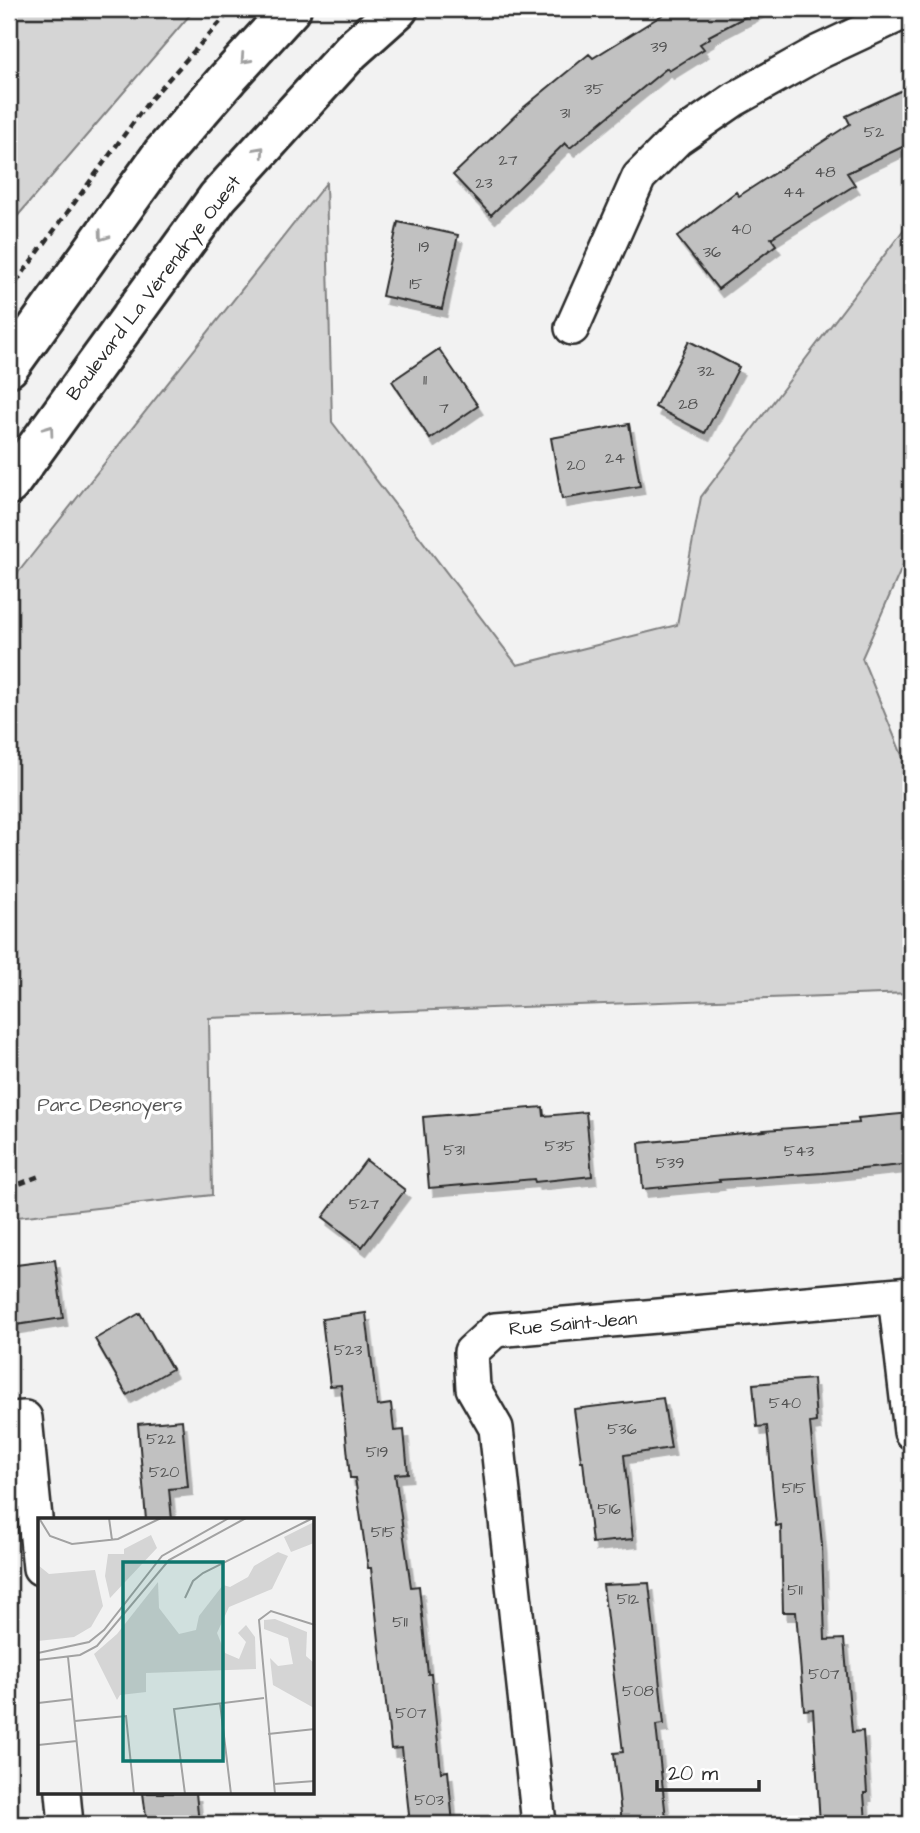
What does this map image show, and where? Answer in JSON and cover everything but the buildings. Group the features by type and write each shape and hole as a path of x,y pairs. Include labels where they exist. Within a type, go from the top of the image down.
{"main road":[{"path":"9,367 163,154 291,9"},
{"name":"Boulevard La Vérendrye Ouest","path":"9,485 218,197 351,51 398,9"}],"street":[{"path":"572,328 639,177 677,139 736,99 818,52 911,9"},
{"path":"903,1295 911,1432"},
{"name":"Rue Saint-Jean","path":"539,1824 496,1427 473,1388 471,1352 495,1330 903,1295"},
{"path":"9,1419 25,1418 38,1548"},
{"path":"63,1794 66,1824"}],"path":[{"path":"9,292 149,101 232,9"},
{"path":"9,1188 42,1175"}],"green space":[{"path":"9,9 195,9 9,226"},
{"name":"Parc Desnoyers","path":"326,183 332,422 517,665 677,625 701,497 911,220 911,547 862,658 911,777 911,993 209,1018 212,1195 9,1218 9,584"}]}
